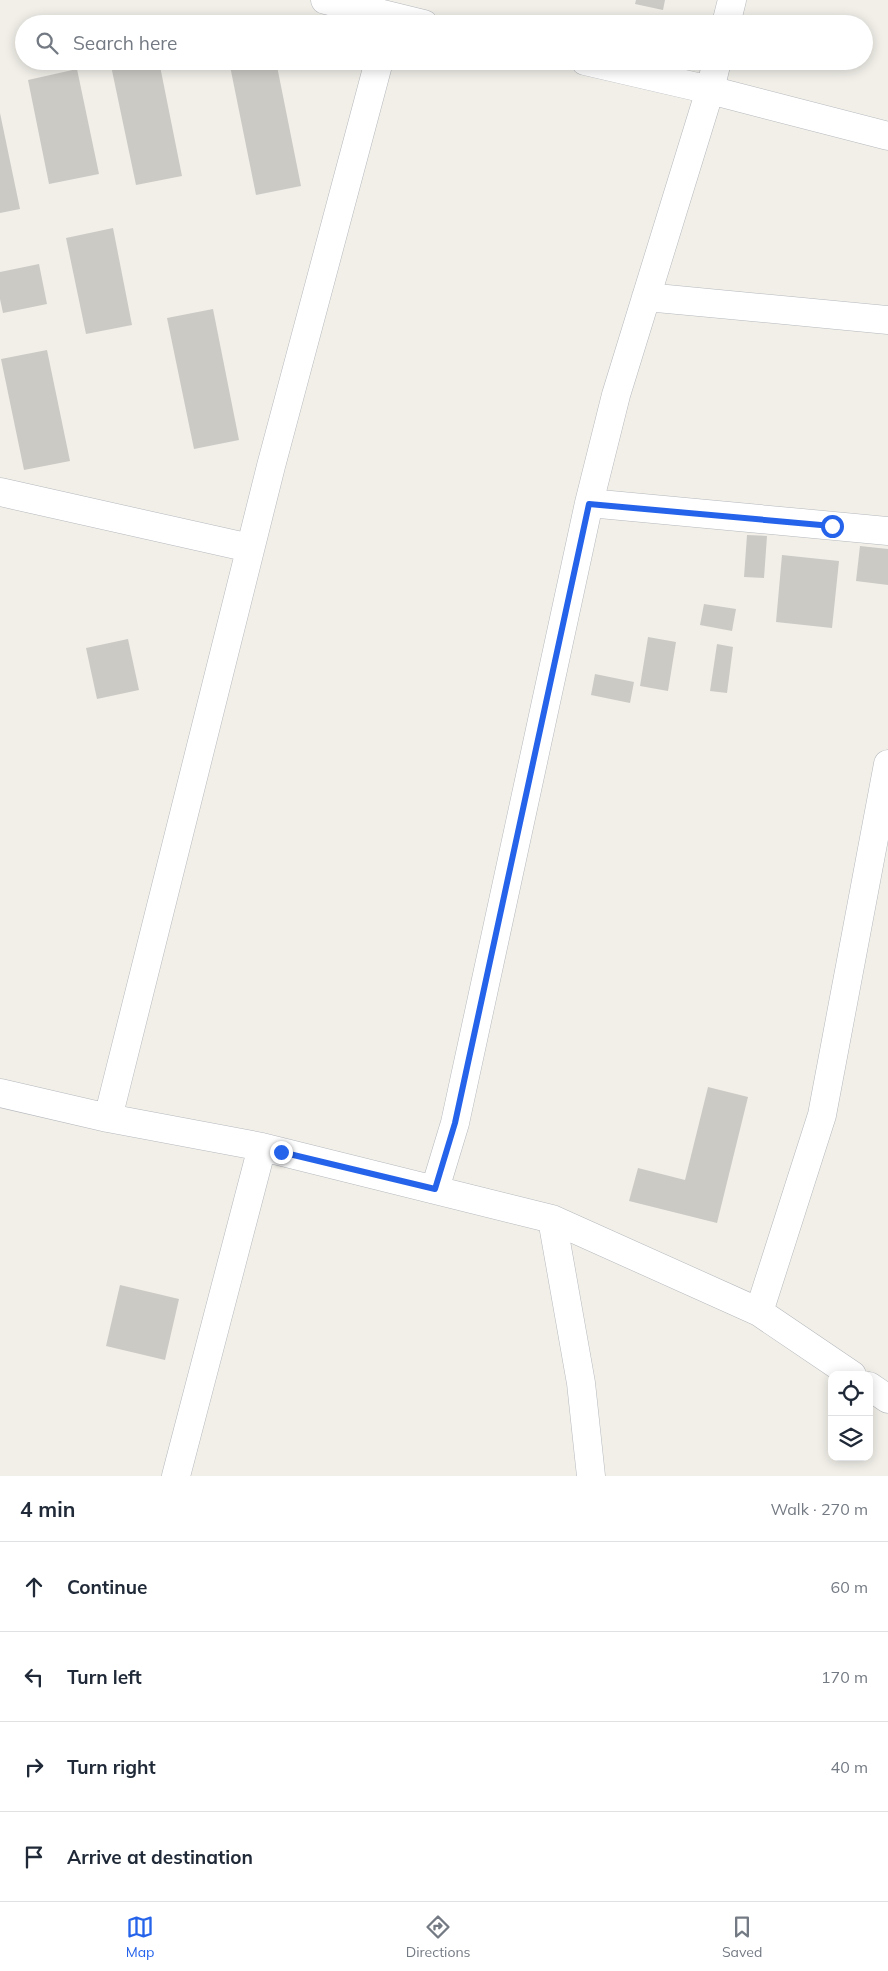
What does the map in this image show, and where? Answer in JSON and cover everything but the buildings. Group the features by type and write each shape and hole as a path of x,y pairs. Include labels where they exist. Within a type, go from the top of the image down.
{"street":[{"path":"325,0 402,15"},
{"path":"728,15 732,0"},
{"path":"108,1118 250,548 377,70"},
{"path":"624,70 888,136"},
{"path":"435,1189 455,1123 589,504 616,395 715,70"},
{"path":"646,297 888,320"},
{"path":"0,492 250,548"},
{"path":"589,504 888,531"},
{"path":"759,1312 822,1115 888,764"},
{"path":"0,1093 108,1118 262,1147 552,1219 759,1312 846,1371"},
{"path":"176,1476 262,1147"},
{"path":"552,1219 581,1383 591,1476"},
{"path":"873,1389 888,1399"}],"route":[{"path":"281,1152 435,1189 455,1123 589,504 832,526"}]}
